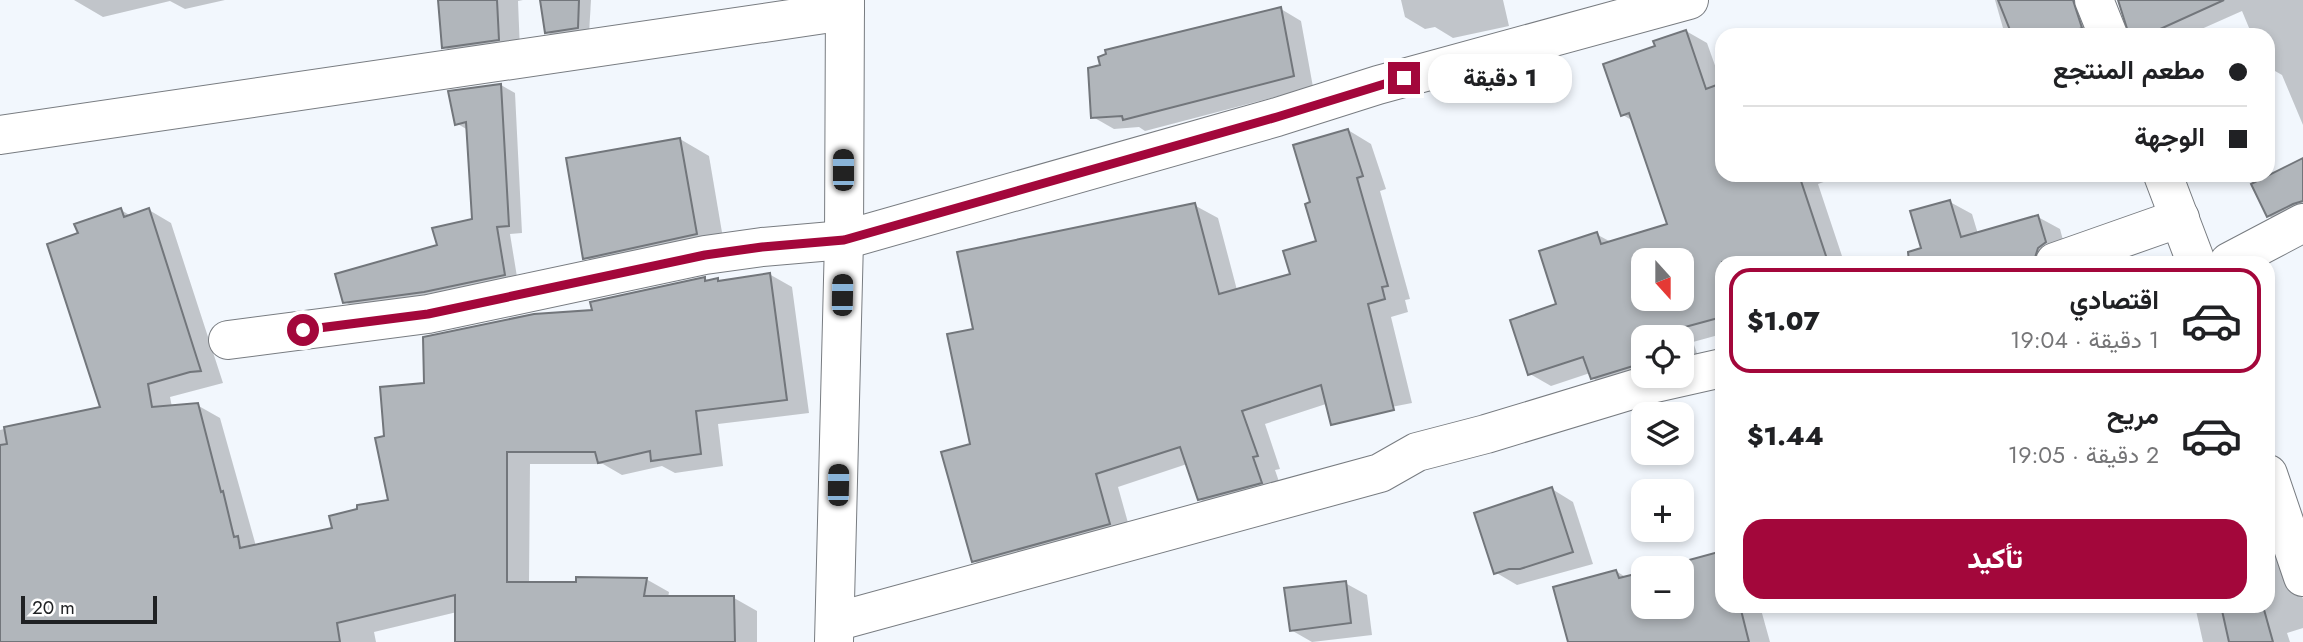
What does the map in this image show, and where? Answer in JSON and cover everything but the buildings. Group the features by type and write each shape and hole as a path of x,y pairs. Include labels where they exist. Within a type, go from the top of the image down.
{"street":[{"path":"228,340 428,314 705,255 844,240 1264,121 1378,85 1689,0"},
{"path":"2094,0 2105,28"},
{"path":"0,135 845,6 844,240 834,632 1380,473 1417,452 1486,434 1638,387 1715,370"},
{"path":"2166,182 2194,256"},
{"path":"2072,256 2180,218"},
{"path":"2240,256 2303,223"},
{"path":"2275,495 2303,577"}],"route":[{"path":"303,330 428,314 705,255 844,240 1277,117 1404,78"}]}
